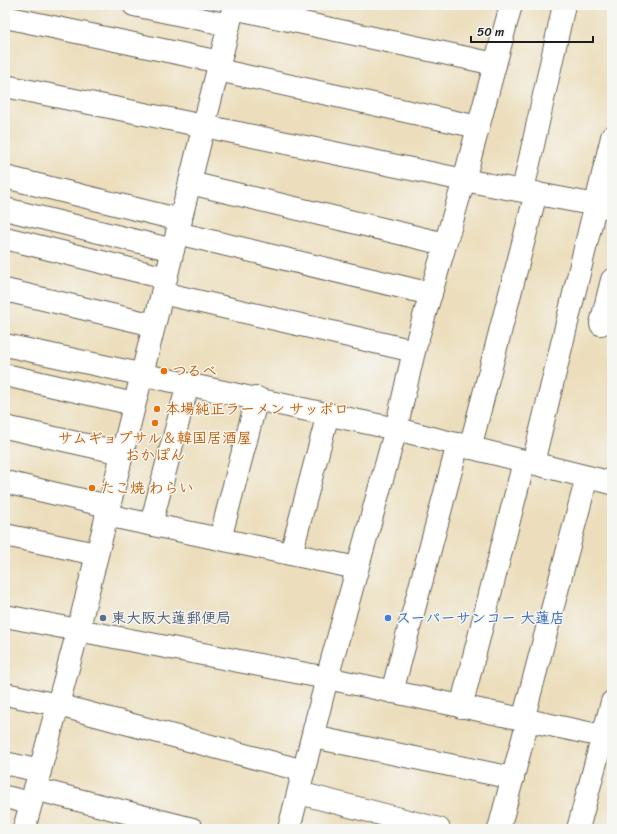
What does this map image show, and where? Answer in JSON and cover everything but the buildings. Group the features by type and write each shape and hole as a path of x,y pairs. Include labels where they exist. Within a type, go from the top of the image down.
{"street":[{"path":"134,5 232,13 495,64"},
{"path":"290,829 326,678 396,429 414,351 464,180 510,5"},
{"path":"392,692 464,446 530,192 564,5"},
{"path":"24,829 78,631 232,13"},
{"path":"5,17 478,127"},
{"path":"5,86 464,180 604,206"},
{"path":"461,707 529,462 604,206 612,137"},
{"path":"5,177 177,234"},
{"path":"190,183 445,244"},
{"path":"5,209 177,234 431,294"},
{"path":"5,238 164,285 414,351"},
{"path":"601,324 612,280"},
{"path":"5,290 154,325"},
{"path":"5,345 396,429 612,483"},
{"path":"5,375 134,404"},
{"path":"151,524 188,384"},
{"path":"220,539 257,398"},
{"path":"291,554 328,414"},
{"path":"5,427 122,453"},
{"path":"499,829 513,778 525,720 587,477"},
{"path":"5,482 107,510 151,524 357,568"},
{"path":"5,535 96,554"},
{"path":"5,616 326,678 607,737"},
{"path":"5,694 58,705 304,772"},
{"path":"578,829 607,737 612,702"},
{"path":"313,737 513,778"},
{"path":"5,763 35,788 192,829"},
{"path":"5,797 35,788"},
{"path":"299,793 439,829"}],"place":[{"name":"つるべ","path":"164,371"},
{"name":"本場純正ラーメン サッポロ","path":"157,409"},
{"name":"サムギョプサル＆韓国居酒屋 おかぽん","path":"155,423"},
{"name":"たこ焼 わらい","path":"92,488"},
{"name":"東大阪大蓮郵便局","path":"103,618"},
{"name":"スーパーサンコー 大蓮店","path":"388,618"}]}
